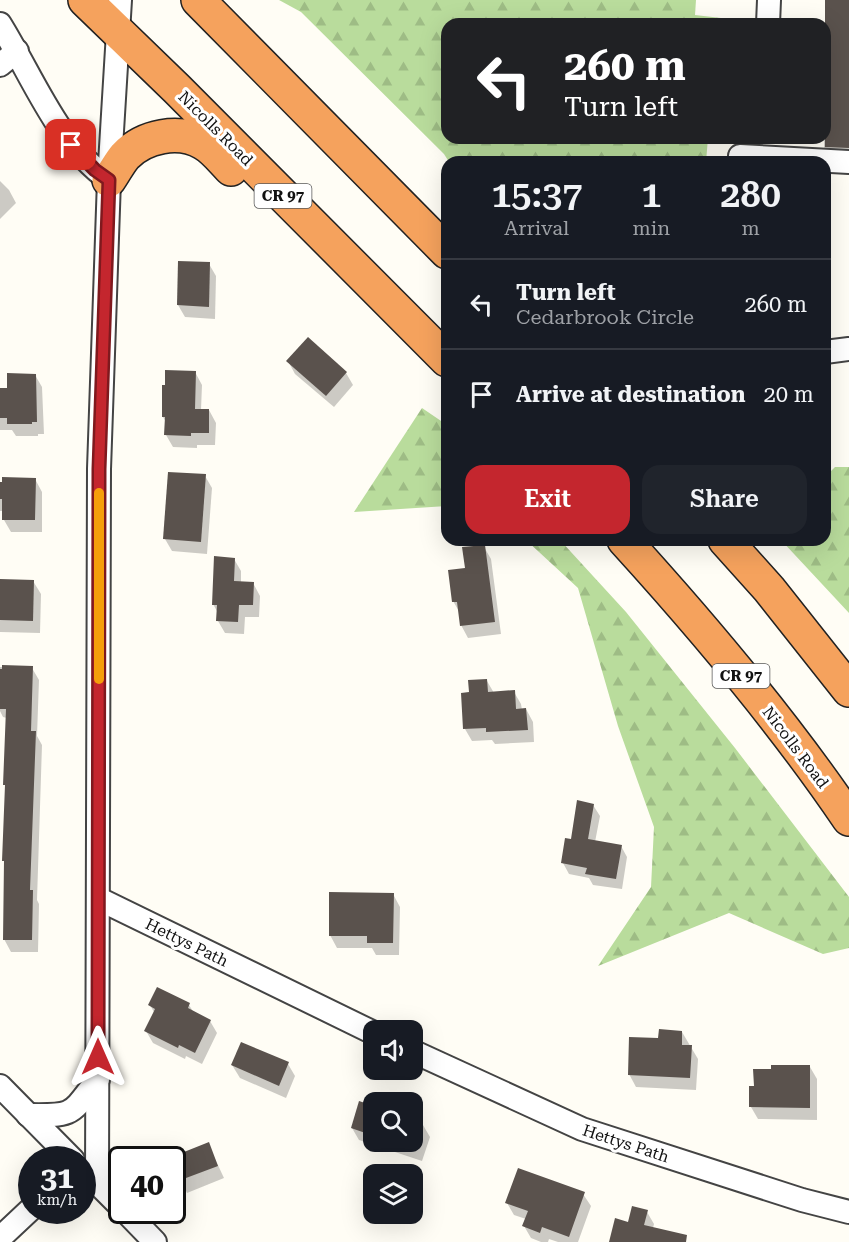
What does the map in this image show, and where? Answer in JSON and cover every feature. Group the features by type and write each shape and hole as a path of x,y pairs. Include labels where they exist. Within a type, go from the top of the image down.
{"highway":[{"name":"Nicolls Road","path":"85,0 177,89 441,354"},
{"path":"198,0 441,246"},
{"path":"109,180 125,156 154,138 180,137 203,143 258,196 404,319"},
{"name":"Nicolls Road","path":"629,546 730,662 849,819"},
{"path":"730,546 769,590 849,690"}],"street":[{"path":"92,1146 98,1079 99,469 109,180 120,0"},
{"path":"768,18 769,0"},
{"path":"0,24 8,58 71,145 95,170 109,180"},
{"path":"740,156 751,144"},
{"path":"831,162 849,162"},
{"path":"831,351 849,349"},
{"name":"Hettys Path","path":"99,899 363,1028"},
{"name":"Hettys Path","path":"423,1055 582,1129 791,1196 849,1212"},
{"path":"28,1115 68,1114 75,1109 98,1079"},
{"path":"0,1086 59,1146"},
{"path":"96,1182 108,1194"},
{"path":"0,1238 18,1221"},
{"path":"138,1224 155,1242"}],"green space":[{"path":"279,0 696,0 695,15 721,18 441,18 441,144 708,144 706,156 445,156 301,12"},
{"path":"422,408 441,421 441,506 354,512"},
{"path":"835,467 849,467 849,613 787,546 831,546 831,471"},
{"path":"532,546 566,546 626,612 735,748 849,897 849,948 823,954 729,913 598,966 651,887 654,827 618,726 578,588"}],"building":[{"path":"825,0 849,0 849,148 825,147 825,144 831,144 831,18 825,18"},
{"path":"178,261 210,262 209,307 177,305"},
{"path":"308,337 347,372 326,396 286,361"},
{"path":"165,370 196,371 195,409 209,409 209,433 191,433 191,436 164,435 162,385 165,385"},
{"path":"7,373 36,374 37,422 7,424 7,418 0,418 0,388 7,388"},
{"path":"168,472 206,474 201,542 163,539"},
{"path":"2,477 36,478 35,520 2,520 0,482 2,482"},
{"path":"485,546 495,622 460,626 457,602 452,602 448,570 465,568 462,547"},
{"path":"214,556 235,558 234,581 254,582 253,605 239,605 238,622 216,621 217,605 212,605"},
{"path":"0,579 34,580 33,621 0,620"},
{"path":"2,665 33,666 31,731 36,731 30,890 33,890 32,940 3,940 4,861 2,861 6,709 0,709 0,669"},
{"path":"487,679 488,692 515,690 516,709 526,708 528,730 486,732 486,728 463,729 461,693 469,692 468,680"},
{"path":"577,800 594,804 588,839 622,845 616,879 585,874 587,868 561,863 565,838 571,839"},
{"path":"329,892 394,893 393,943 367,943 367,936 329,936"},
{"path":"157,987 190,1003 188,1008 211,1020 195,1053 179,1045 178,1048 144,1031 155,1009 148,1005"},
{"path":"659,1029 682,1031 682,1045 692,1045 690,1078 628,1075 629,1037 658,1038"},
{"path":"241,1042 289,1062 279,1086 231,1065"},
{"path":"771,1065 810,1065 810,1108 749,1107 749,1086 754,1086 753,1069 771,1069"},
{"path":"359,1101 363,1102 363,1132 351,1128"},
{"path":"209,1142 218,1166 186,1178 186,1151"},
{"path":"518,1168 585,1192 569,1237 542,1227 540,1233 522,1226 528,1211 505,1203"},
{"path":"632,1206 648,1210 644,1225 687,1235 686,1242 609,1242 615,1218 628,1222"}],"slow traffic":[{"path":"99,493 99,679"}],"route":[{"path":"71,145 95,170 109,180 99,469 98,1057"}]}
